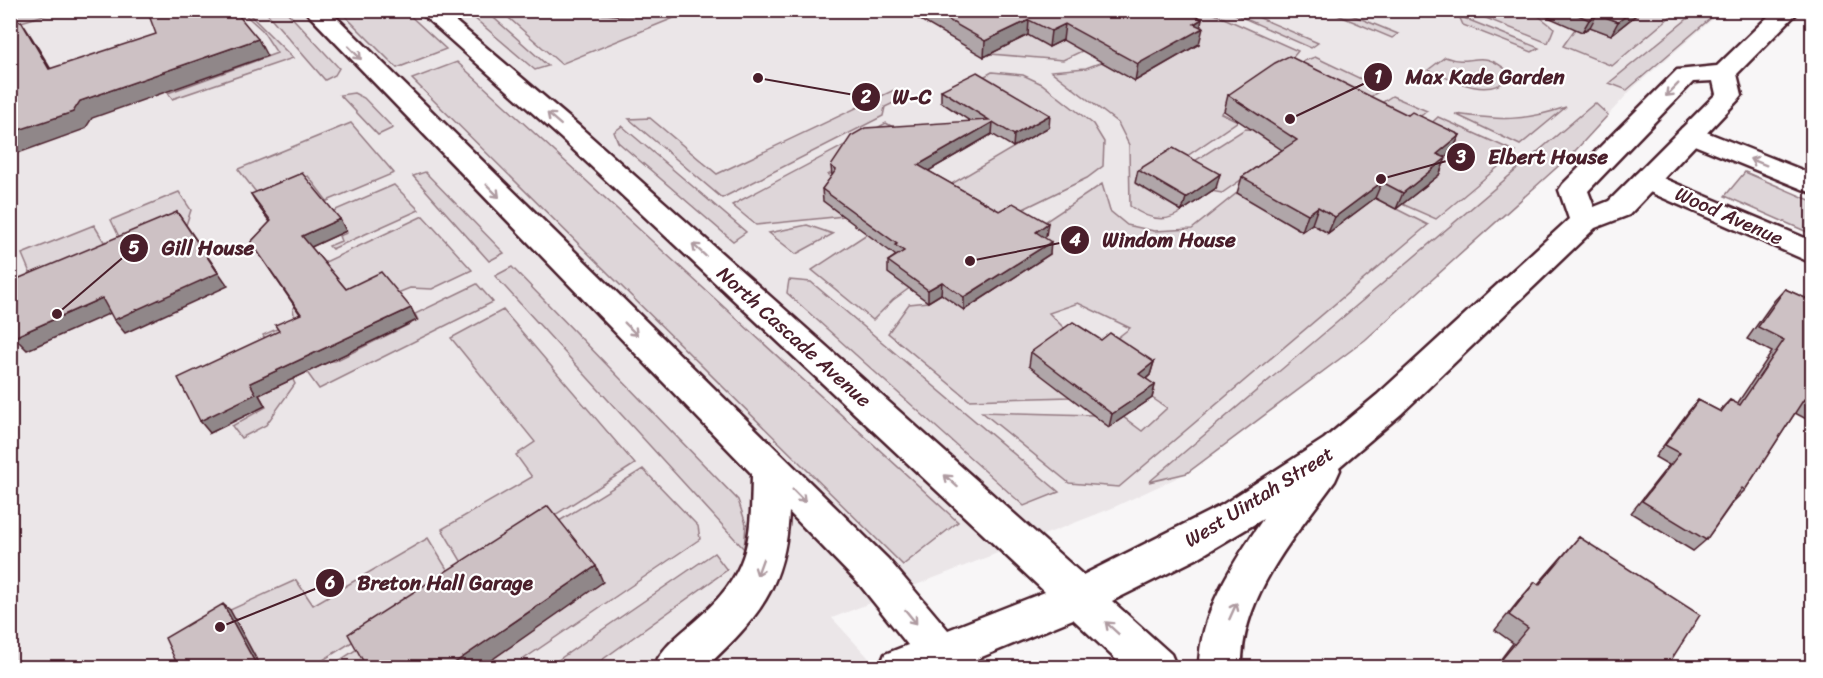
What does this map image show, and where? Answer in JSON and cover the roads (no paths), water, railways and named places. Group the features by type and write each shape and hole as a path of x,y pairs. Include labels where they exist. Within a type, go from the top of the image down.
{"main road":[{"path":"315,10 874,572 946,660"},
{"name":"North Cascade Avenue","path":"428,10 571,133 1156,668"},
{"path":"1585,221 1574,190 1686,75 1724,73 1789,10"},
{"name":"West Uintah Street","path":"900,668 946,660 1197,538 1295,480 1339,447 1388,405 1585,221 1619,208 1729,95 1724,73"},
{"path":"1691,134 1812,184"},
{"name":"Wood Avenue","path":"1646,180 1812,253"},
{"path":"1221,668 1220,647 1229,620 1247,581 1285,520 1339,447"},
{"path":"674,668 737,608 754,582 769,537 771,468"}],"place":[{"name":"W-C","path":"758,78"},
{"name":"Max Kade Garden","path":"1290,119"},
{"name":"Elbert House","path":"1381,179"},
{"name":"Windom House","path":"970,261"},
{"name":"Gill House","path":"57,314"},
{"name":"Breton Hall Garage","path":"220,627"}]}
